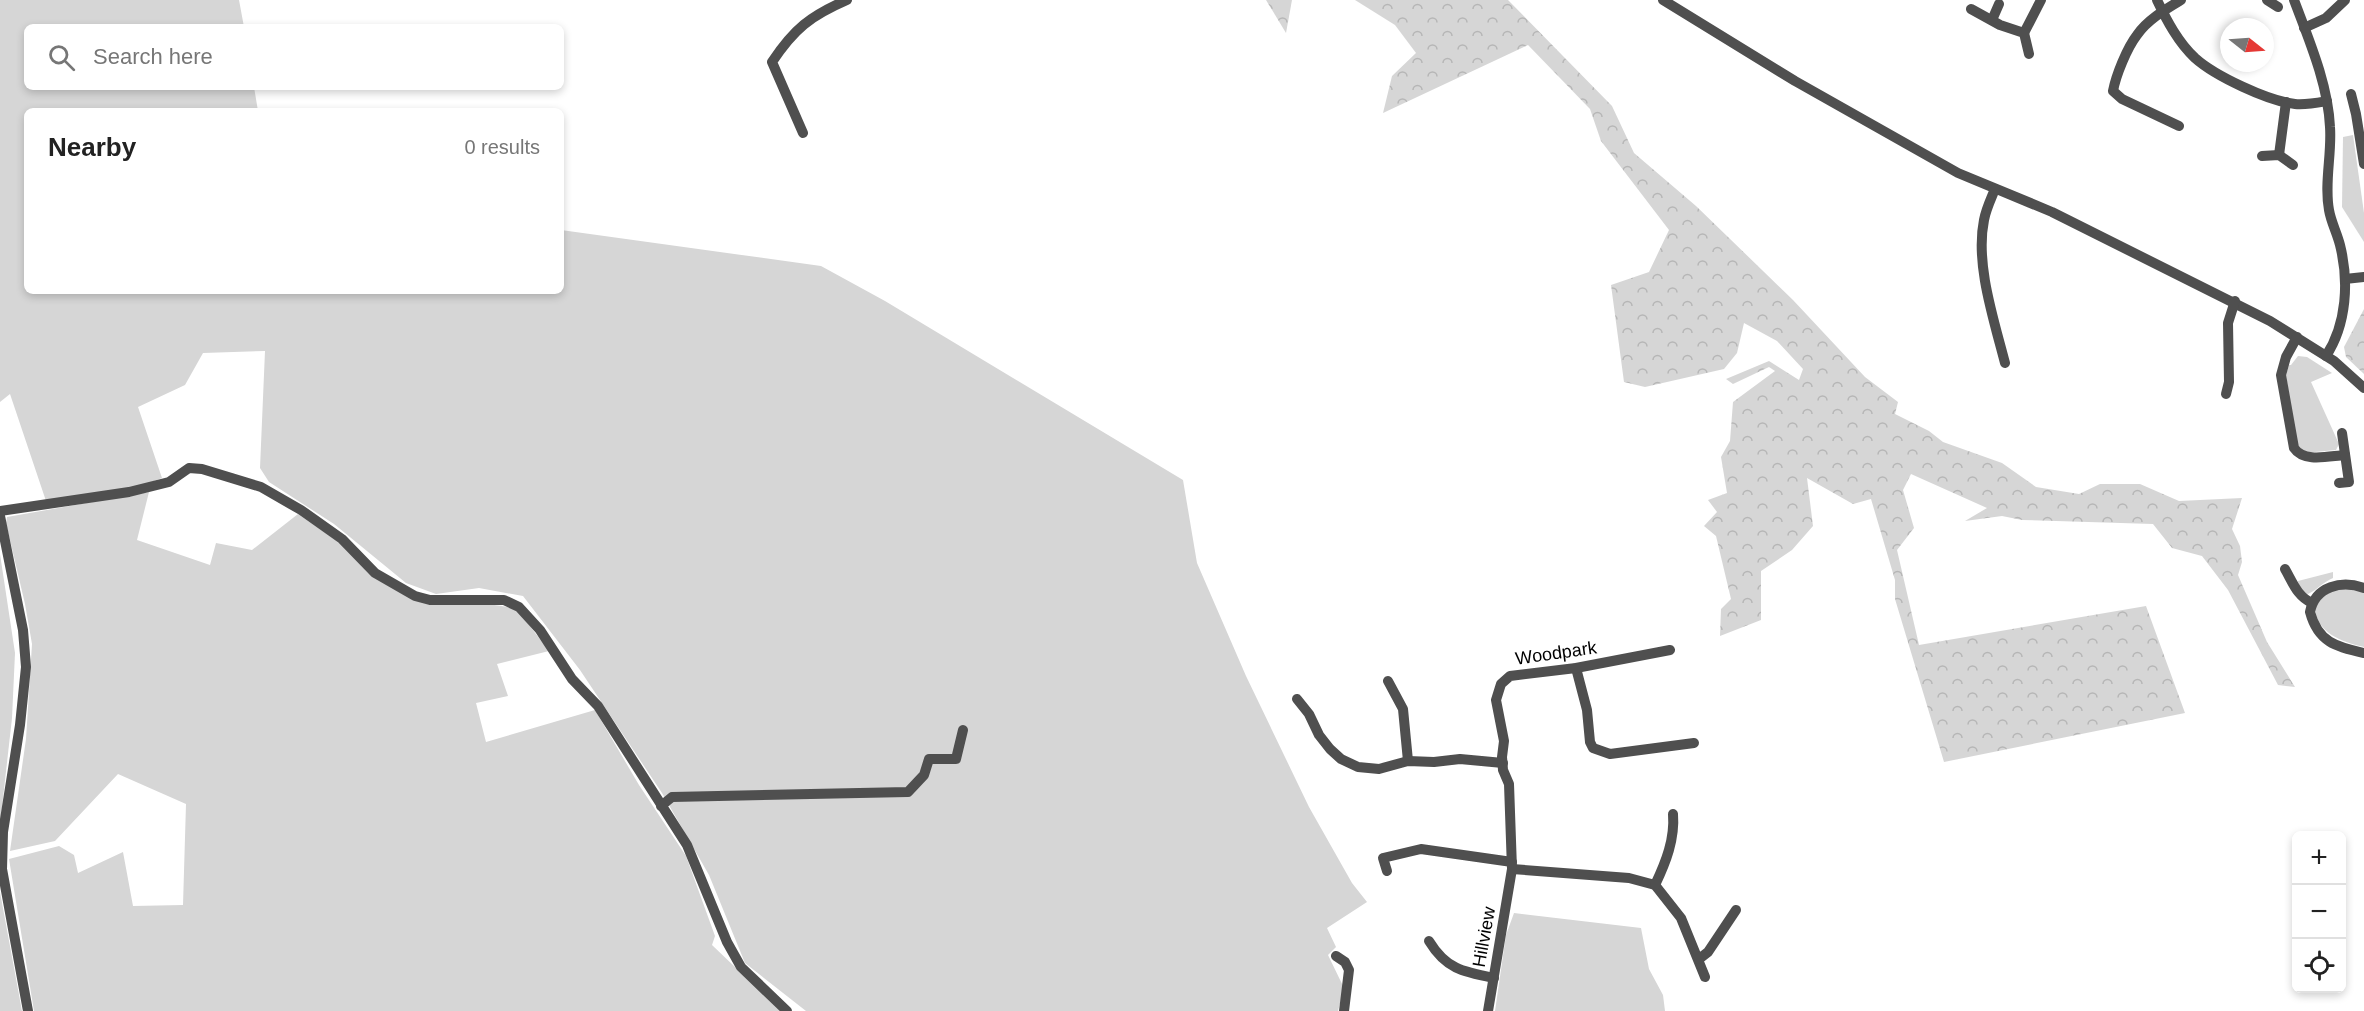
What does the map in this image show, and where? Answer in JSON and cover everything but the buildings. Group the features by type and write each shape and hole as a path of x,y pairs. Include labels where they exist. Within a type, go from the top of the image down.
{"street":[{"path":"803,133 772,62 789,37 808,20 847,0"},
{"path":"1662,0 1814,92 1958,173 2062,216 2158,266 2235,302 2326,356 2364,388"},
{"path":"2029,54 2024,33 2041,0"},
{"path":"2157,0 2174,32 2201,63 2233,82 2286,102 2306,104 2327,101"},
{"path":"2179,126 2122,99 2113,91 2115,81 2137,34 2181,0"},
{"path":"2268,0 2278,7"},
{"path":"2294,0 2327,101 2330,128 2329,209 2340,245 2345,279 2344,306 2338,330 2326,356"},
{"path":"2304,28 2326,18 2345,0"},
{"path":"1992,20 1999,4"},
{"path":"1971,9 2024,33"},
{"path":"2351,94 2364,164"},
{"path":"2279,155 2286,102"},
{"path":"2262,156 2279,155 2293,165"},
{"path":"1995,189 1984,219 1982,248 1989,295 2005,363"},
{"path":"2345,279 2364,277"},
{"path":"2226,394 2229,382 2228,323 2235,302"},
{"path":"2297,337 2286,357 2281,375 2294,448 2298,454 2307,456 2345,455"},
{"path":"2339,483 2349,482 2343,433"},
{"path":"0,511 100,497 150,487 169,482 189,468 202,469 261,487 301,510 342,539 375,573 415,596 430,600 504,600 519,607 540,630 572,679 598,706 687,845 727,942 741,967 787,1011"},
{"path":"0,516 23,630 26,667 20,725 3,832 2,869 28,1011"},
{"path":"2285,569 2297,592 2303,599 2312,603"},
{"path":"2364,588 2332,586 2323,591 2312,603 2310,612 2319,634 2331,643 2364,653"},
{"name":"Woodpark","path":"1510,806 1509,784 1503,763 1504,741 1496,700 1505,679 1510,676 1576,668 1670,650"},
{"path":"1576,668 1587,710 1590,742 1593,748 1610,754 1694,742"},
{"path":"1387,679 1403,709 1408,761"},
{"path":"1297,699 1309,714 1319,735 1330,749 1347,763 1371,770 1408,761 1460,759 1503,763"},
{"path":"661,806 672,797 908,792 924,775 929,759 956,759 963,730"},
{"name":"Hillview","path":"1488,1011 1512,866 1510,806"},
{"path":"1655,885 1671,841 1674,828 1673,814"},
{"path":"1387,871 1383,858 1411,850 1433,850 1512,866 1629,878 1655,885 1682,918 1705,977"},
{"path":"1698,959 1708,952 1736,910"},
{"path":"1429,940 1437,954 1456,970 1494,978"},
{"path":"1336,956 1345,962 1349,970 1344,1011"}],"green space":[{"path":"0,0 239,0 243,24 24,24 24,90 254,90 258,108 24,108 24,294 564,294 564,230 821,266 885,301 1183,480 1197,563 1246,676 1309,807 1352,883 1367,902 1327,928 1336,947 1328,955 1344,988 1338,1011 806,1011 745,963 709,875 662,793 580,670 523,596 479,588 436,594 406,583 334,524 269,482 260,468 265,351 203,353 185,385 138,407 162,478 135,488 46,501 10,394 0,402"},
{"path":"1266,0 1292,0 1286,33"},
{"path":"1355,0 1508,0 1612,106 1634,153 1696,206 1793,300 1865,377 1898,402 1895,414 1929,431 1943,442 2002,463 2036,487 2079,494 2100,484 2140,484 2179,501 2242,498 2232,529 2240,546 2242,562 2238,575 2267,642 2295,687 2278,685 2228,590 2202,556 2172,548 2153,524 2022,520 2002,516 1965,521 1987,508 1911,474 1903,490 1914,528 1897,550 1919,645 2146,606 2185,713 1944,762 1895,599 1895,580 1871,499 1853,504 1807,478 1813,526 1792,550 1761,571 1761,620 1720,636 1721,609 1731,599 1716,536 1704,526 1717,512 1708,500 1727,493 1721,457 1730,441 1733,402 1775,371 1769,367 1733,384 1726,379 1769,361 1799,380 1803,369 1777,341 1744,323 1737,353 1724,369 1645,387 1624,382 1611,285 1649,272 1669,230 1601,141 1590,109 1528,45 1383,113 1392,76 1416,53 1395,25"},
{"path":"2353,135 2364,213 2364,242 2342,207 2343,137"},
{"path":"2364,309 2364,374 2346,357 2344,347"},
{"path":"2298,356 2307,357 2332,373 2311,382 2339,444 2336,450 2304,453 2297,446 2286,375 2289,365"},
{"path":"149,492 137,540 210,565 216,543 252,550 298,514 343,545 398,591 516,608 549,651 497,664 508,696 476,703 486,742 595,710 639,785 686,856 715,936 712,945 781,1011 34,1011 9,859 59,846 74,855 78,873 123,852 133,906 183,905 186,804 118,774 55,841 10,851 26,739 32,644 6,523 7,517"},
{"path":"0,554 15,653 12,718 0,825"},
{"path":"2333,572 2333,578 2308,594 2299,589 2298,581"},
{"path":"2329,589 2364,589 2364,647 2339,639 2320,624 2315,607"},
{"path":"0,892 22,1011 0,1011"},
{"path":"1514,913 1641,928 1649,969 1663,995 1665,1011 1495,1011 1506,935"}]}
